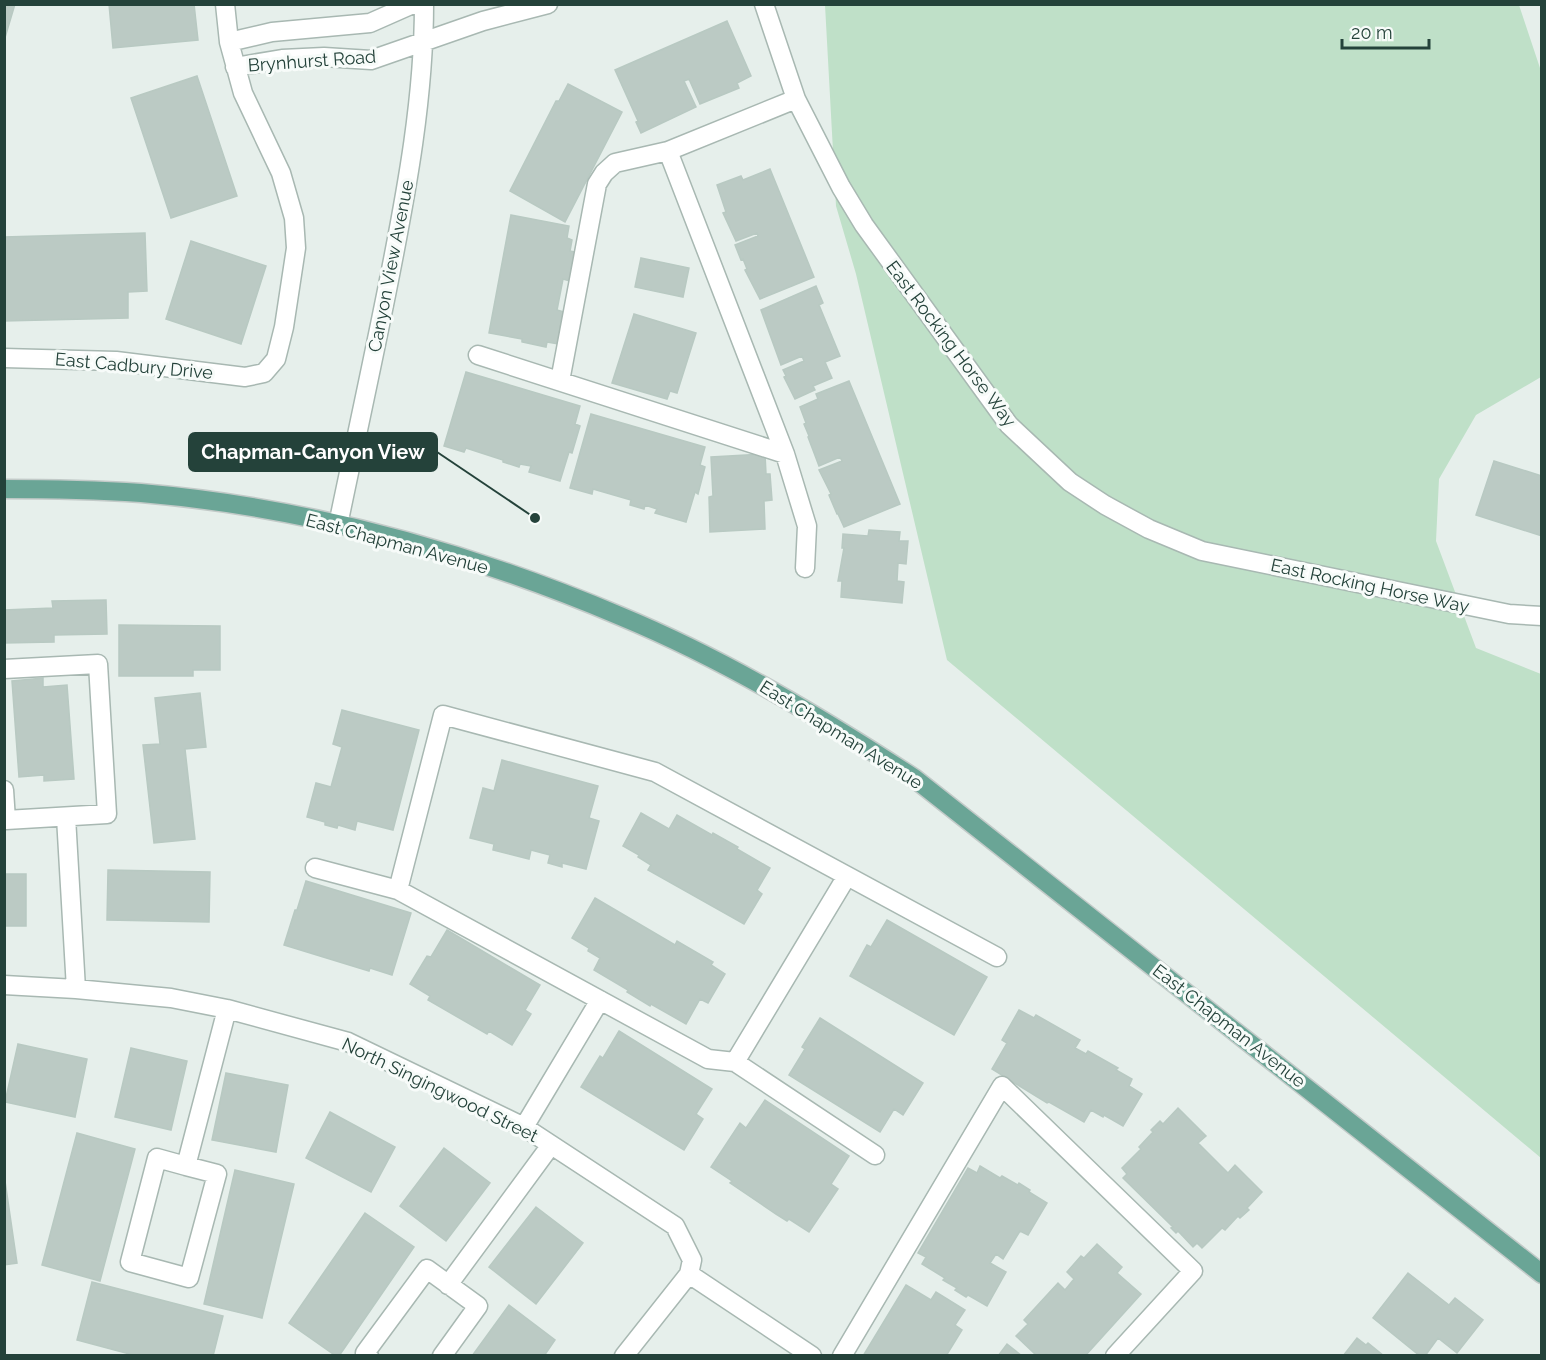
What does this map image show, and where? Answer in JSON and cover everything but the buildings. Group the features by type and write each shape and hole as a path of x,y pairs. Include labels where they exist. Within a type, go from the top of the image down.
{"main road":[{"name":"East Chapman Avenue","path":"4,489 141,494 231,504 338,525 454,555 536,583 621,616 745,676 859,742 914,778 1542,1274"}],"street":[{"path":"225,4 229,42 235,67"},
{"name":"Brynhurst Road","path":"229,42 272,32 370,23 413,4"},
{"name":"Canyon View Avenue","path":"338,525 398,236 410,164 424,43 424,4"},
{"name":"Brynhurst Road","path":"235,67 282,59 324,57 371,60 483,21 548,4"},
{"name":"East Rocking Horse Way","path":"764,4 796,99 841,187 864,225 957,356 1009,424 1070,482 1105,506 1202,552 1509,614 1542,616"},
{"name":"East Cadbury Drive","path":"4,358 116,361 245,377 264,373 276,359 284,327 296,248 294,218 281,173 255,122 235,67"},
{"path":"560,381 597,184 604,173 615,163 668,151 796,99"},
{"path":"668,151 785,454 807,526 805,568"},
{"path":"478,355 785,454"},
{"path":"4,669 98,664 107,814 6,820 4,790"},
{"path":"399,890 443,715 656,772 997,957"},
{"path":"66,817 76,988"},
{"path":"315,868 399,890 708,1059 735,1062 875,1155"},
{"path":"735,1062 847,876"},
{"name":"North Singingwood Street","path":"4,985 76,988 171,998 227,1009 348,1042 524,1127 675,1226 691,1267"},
{"path":"524,1127 600,1000"},
{"path":"186,1166 227,1009"},
{"path":"842,1356 1002,1086 1193,1271 1115,1356"},
{"path":"448,1285 551,1145"},
{"path":"157,1158 186,1166 217,1174 189,1278 130,1262 157,1158"},
{"path":"624,1356 691,1267 812,1356"},
{"path":"369,1356 365,1353 427,1269 478,1306 442,1356"}],"green space":[{"path":"825,5 1519,5 1541,71 1541,377 1476,415 1439,479 1436,541 1476,648 1541,674 1541,1158 947,660 856,274 836,206"}],"place":[{"name":"Chapman-Canyon View","path":"535,518"}]}
